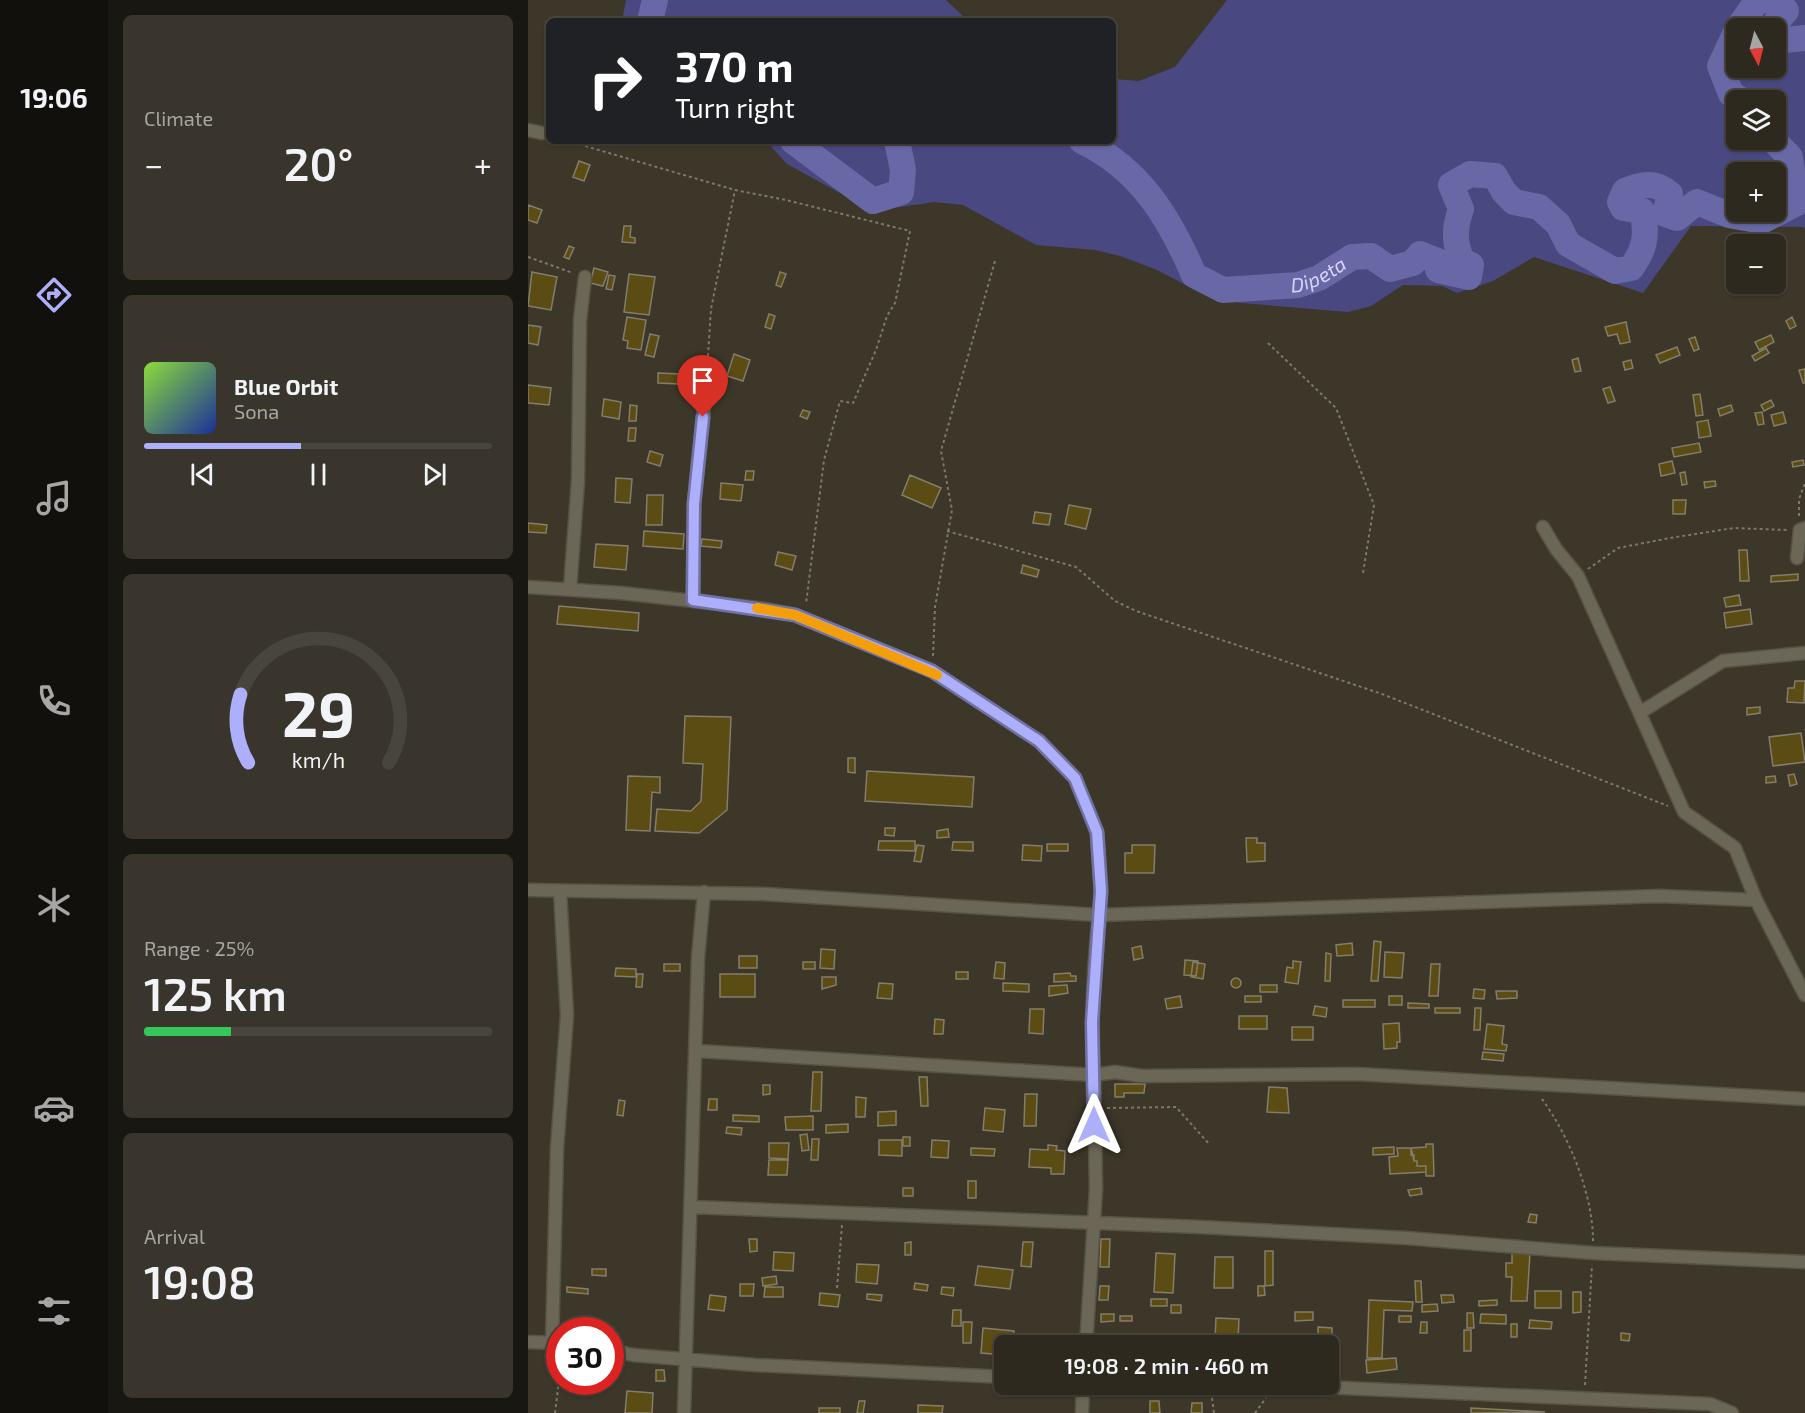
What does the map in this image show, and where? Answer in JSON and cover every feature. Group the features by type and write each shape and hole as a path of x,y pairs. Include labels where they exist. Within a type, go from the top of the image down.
{"street":[{"path":"528,130 542,133"},
{"path":"570,589 578,481 580,320 585,277"},
{"path":"693,600 694,504 705,398"},
{"path":"1543,526 1556,549 1578,576 1684,812 1735,848 1756,900 1799,970 1805,995"},
{"path":"1797,558 1803,529"},
{"path":"528,587 693,600 766,609 804,619 932,671 1039,741 1075,778 1097,832 1101,891 1092,1022 1096,1189 1087,1335"},
{"path":"1641,712 1723,661 1805,653"},
{"path":"528,890 704,892 1100,915 1660,896 1756,900"},
{"path":"556,1317 557,1148 567,1015 560,891"},
{"path":"684,1413 684,1359 697,1051 698,958 704,892"},
{"path":"697,1051 1094,1075 1115,1072 1142,1076 1357,1074 1805,1099"},
{"path":"691,1208 1200,1227 1406,1238 1593,1253 1805,1262"},
{"path":"528,1342 546,1343"},
{"path":"624,1353 684,1359 994,1376"},
{"path":"1339,1388 1710,1404 1732,1413"},
{"path":"1082,1413 1083,1395"},
{"path":"1584,1413 1585,1400"}],"path":[{"path":"578,144 735,190 786,200 910,231 895,303 886,316 876,350 853,403 840,401 824,460 804,619"},
{"path":"705,398 711,309 735,190"},
{"path":"528,257 585,277"},
{"path":"932,671 935,607 952,510 941,451 995,261"},
{"path":"1268,343 1336,408 1374,505 1363,573"},
{"path":"1578,576 1618,549 1734,528 1803,529 1799,499 1805,483"},
{"path":"947,531 1076,567 1115,601 1136,611 1382,694 1684,812"},
{"path":"1530,1082 1562,1127 1579,1174 1593,1228 1585,1400"},
{"path":"1093,1108 1176,1107 1210,1145"},
{"path":"837,1288 843,1215"},
{"path":"555,1413 557,1395"},
{"path":"1211,1395 1214,1413"}],"shaded area":[{"path":"626,0 946,0 965,18 623,18"},
{"path":"1227,0 1805,0 1805,229 1804,227 1691,226 1643,293 1534,257 1493,281 1457,293 1442,286 1403,285 1371,306 1348,312 1241,303 1205,295 1157,270 1120,256 1095,250 1036,245 963,205 934,202 873,211 787,164 769,144 1116,144 1116,79 1139,81 1175,67"}],"building":[{"path":"579,161 590,165 584,181 573,177"},
{"path":"528,205 542,210 537,223 528,220"},
{"path":"624,226 631,226 630,237 635,238 635,243 622,242"},
{"path":"569,246 574,248 569,259 564,257"},
{"path":"594,268 608,272 603,286 590,283"},
{"path":"532,272 557,277 551,310 528,306"},
{"path":"780,272 786,274 781,287 776,285"},
{"path":"629,274 655,277 649,315 624,312"},
{"path":"609,275 615,276 612,290 606,289"},
{"path":"769,314 775,316 771,329 765,327"},
{"path":"627,317 646,320 641,350 627,348 628,341 623,340"},
{"path":"1792,317 1796,326 1790,329 1786,321"},
{"path":"1626,322 1630,342 1620,344 1617,334 1608,336 1605,327"},
{"path":"528,325 541,327 538,345 528,343"},
{"path":"650,334 659,336 654,357 645,355"},
{"path":"1771,335 1774,342 1759,350 1755,342"},
{"path":"1695,337 1699,349 1694,351 1689,339"},
{"path":"1677,347 1680,355 1660,363 1656,355"},
{"path":"1766,348 1769,353 1755,361 1752,356"},
{"path":"734,354 750,360 743,381 727,376"},
{"path":"1578,358 1581,371 1575,372 1572,360"},
{"path":"1631,360 1633,368 1625,370 1623,362"},
{"path":"1805,369 1805,383 1803,383 1799,370"},
{"path":"658,373 680,374 679,384 658,383"},
{"path":"528,385 551,388 549,405 528,403"},
{"path":"1610,387 1615,401 1608,403 1603,389"},
{"path":"1700,394 1703,415 1696,416 1693,395"},
{"path":"604,399 621,402 619,419 602,416"},
{"path":"1771,400 1774,406 1764,411 1761,405"},
{"path":"630,405 637,406 636,421 629,421"},
{"path":"1731,405 1733,411 1720,416 1718,409"},
{"path":"803,410 810,412 807,419 800,416"},
{"path":"1762,412 1764,424 1758,425 1755,413"},
{"path":"1783,412 1786,423 1774,426 1771,415"},
{"path":"1708,420 1711,436 1699,438 1697,422"},
{"path":"629,428 636,428 635,441 628,441"},
{"path":"1699,443 1701,452 1674,457 1672,448"},
{"path":"650,451 663,455 660,466 647,462"},
{"path":"1803,460 1804,465 1793,467 1792,462"},
{"path":"1672,461 1675,473 1661,476 1659,464"},
{"path":"746,471 754,471 753,480 745,480"},
{"path":"1685,472 1687,484 1682,485 1680,473"},
{"path":"910,475 941,488 932,508 902,495"},
{"path":"616,478 632,479 630,503 615,502"},
{"path":"1715,481 1716,486 1705,488 1704,482"},
{"path":"721,483 743,485 741,501 720,499"},
{"path":"647,495 663,495 662,525 646,525"},
{"path":"1673,500 1686,500 1685,514 1673,514"},
{"path":"1069,505 1091,509 1086,529 1065,524"},
{"path":"1035,512 1051,514 1049,525 1033,523"},
{"path":"528,523 547,525 546,533 528,532"},
{"path":"644,531 684,534 683,549 643,546"},
{"path":"702,539 722,541 721,548 701,546"},
{"path":"596,544 628,546 626,570 594,567"},
{"path":"1739,550 1747,550 1749,581 1740,581"},
{"path":"778,552 796,556 792,570 775,565"},
{"path":"1023,565 1039,570 1037,577 1021,573"},
{"path":"1798,574 1798,580 1771,582 1771,576"},
{"path":"1739,595 1741,605 1726,607 1724,598"},
{"path":"559,606 639,613 638,631 557,624"},
{"path":"1750,609 1752,624 1726,628 1724,613"},
{"path":"1795,681 1805,681 1804,703 1787,702 1788,688 1794,688"},
{"path":"1760,707 1760,713 1747,715 1747,708"},
{"path":"685,716 731,717 727,810 699,833 655,831 657,809 691,811 701,801 703,764 683,763"},
{"path":"1801,733 1805,762 1773,766 1769,737"},
{"path":"848,758 855,758 855,773 848,772"},
{"path":"867,771 974,777 972,807 865,801"},
{"path":"1794,774 1797,784 1790,786 1788,775"},
{"path":"628,776 660,777 660,793 652,792 650,831 626,830"},
{"path":"1775,776 1776,782 1766,783 1766,777"},
{"path":"885,828 895,828 894,836 885,835"},
{"path":"948,829 949,837 937,838 937,831"},
{"path":"1246,838 1257,838 1257,843 1265,843 1265,861 1247,862"},
{"path":"879,841 915,841 915,851 878,850"},
{"path":"953,842 973,842 973,851 952,850"},
{"path":"1047,844 1068,844 1068,851 1047,851"},
{"path":"917,845 924,846 921,862 914,861"},
{"path":"1023,845 1042,846 1041,861 1022,860"},
{"path":"1132,845 1155,845 1154,873 1125,873 1125,853 1132,853"},
{"path":"1374,941 1381,942 1378,981 1371,981"},
{"path":"1352,943 1353,955 1337,956 1336,945"},
{"path":"1141,946 1143,958 1134,960 1132,948"},
{"path":"821,949 835,950 834,969 820,968"},
{"path":"1385,952 1404,953 1402,978 1384,977"},
{"path":"1326,953 1331,954 1330,981 1325,981"},
{"path":"739,956 757,956 757,968 739,968"},
{"path":"1185,960 1198,961 1196,976 1184,975"},
{"path":"1293,961 1301,962 1298,984 1285,982 1287,967 1293,968"},
{"path":"803,962 815,962 815,969 803,969"},
{"path":"996,962 1005,963 1004,979 994,978"},
{"path":"1193,962 1205,964 1203,979 1191,977"},
{"path":"664,964 680,964 680,971 664,971"},
{"path":"1431,964 1440,964 1438,996 1429,996"},
{"path":"616,968 636,969 636,977 615,976"},
{"path":"956,972 968,972 968,979 956,979"},
{"path":"1070,973 1071,976 1076,976 1076,981 1054,982 1054,974"},
{"path":"637,974 643,974 642,987 636,987"},
{"path":"720,974 755,974 755,997 720,997"},
{"path":"822,977 836,977 836,985 822,989"},
{"path":"1236,978 1241,983 1236,988 1231,983"},
{"path":"879,983 893,984 892,999 877,998"},
{"path":"1003,983 1029,984 1029,992 1003,991"},
{"path":"1067,985 1068,993 1049,996 1049,986"},
{"path":"1260,985 1277,985 1277,992 1260,992"},
{"path":"1474,989 1485,990 1484,999 1473,998"},
{"path":"1496,991 1517,991 1517,998 1497,999"},
{"path":"1180,996 1182,1007 1167,1009 1165,999"},
{"path":"1245,996 1261,996 1261,1002 1245,1002"},
{"path":"1389,996 1402,996 1402,1005 1389,1005"},
{"path":"1343,1000 1375,1000 1375,1007 1343,1007"},
{"path":"1408,1003 1429,1004 1429,1008 1408,1008"},
{"path":"1315,1006 1327,1008 1326,1017 1313,1015"},
{"path":"1435,1008 1460,1008 1460,1013 1435,1013"},
{"path":"1475,1008 1481,1008 1480,1030 1474,1030"},
{"path":"1030,1009 1044,1009 1043,1034 1029,1033"},
{"path":"1239,1016 1267,1016 1267,1029 1239,1029"},
{"path":"935,1019 944,1020 943,1034 934,1034"},
{"path":"1399,1023 1400,1042 1397,1042 1397,1048 1384,1049 1383,1024"},
{"path":"1487,1024 1504,1026 1502,1044 1507,1045 1506,1051 1484,1049"},
{"path":"1292,1027 1313,1027 1313,1040 1292,1040"},
{"path":"1483,1052 1504,1054 1503,1061 1482,1059"},
{"path":"813,1072 822,1072 821,1111 811,1111"},
{"path":"919,1077 927,1077 928,1106 921,1106"},
{"path":"1115,1084 1145,1084 1144,1093 1124,1093 1124,1097 1115,1097"},
{"path":"763,1085 770,1085 770,1094 763,1095"},
{"path":"1269,1087 1287,1088 1289,1113 1267,1112"},
{"path":"1025,1094 1037,1094 1036,1126 1024,1126"},
{"path":"856,1097 866,1098 865,1117 856,1117"},
{"path":"709,1099 717,1099 717,1110 708,1110"},
{"path":"619,1100 625,1101 623,1116 617,1115"},
{"path":"985,1108 1005,1110 1003,1132 983,1130"},
{"path":"896,1111 896,1125 878,1126 878,1112"},
{"path":"733,1115 759,1116 759,1122 733,1121"},
{"path":"813,1116 813,1130 786,1130 785,1117"},
{"path":"848,1124 848,1132 826,1133 826,1125"},
{"path":"727,1127 742,1128 741,1135 726,1133"},
{"path":"807,1134 809,1150 802,1151 800,1135"},
{"path":"903,1137 910,1137 910,1146 903,1146"},
{"path":"812,1139 819,1139 818,1160 811,1160"},
{"path":"879,1140 902,1140 902,1156 879,1155"},
{"path":"932,1140 949,1141 948,1158 931,1157"},
{"path":"769,1143 789,1143 788,1159 769,1158"},
{"path":"1426,1144 1433,1144 1434,1176 1426,1176 1426,1166 1417,1166 1414,1155 1411,1155 1411,1148 1426,1147"},
{"path":"1048,1145 1057,1146 1056,1150 1065,1151 1064,1174 1051,1174 1051,1168 1029,1167 1030,1149 1048,1150"},
{"path":"1394,1147 1394,1154 1373,1155 1373,1148"},
{"path":"971,1148 995,1149 994,1156 971,1155"},
{"path":"1397,1148 1411,1148 1417,1166 1426,1166 1426,1172 1390,1174 1389,1157 1398,1156"},
{"path":"769,1160 788,1160 787,1175 768,1175"},
{"path":"968,1181 976,1181 976,1198 968,1198"},
{"path":"903,1188 913,1188 913,1196 903,1196"},
{"path":"1421,1188 1422,1194 1410,1196 1408,1190"},
{"path":"1530,1214 1537,1215 1536,1223 1528,1222"},
{"path":"749,1239 757,1239 757,1251 750,1252"},
{"path":"1101,1239 1110,1239 1109,1267 1100,1267"},
{"path":"911,1242 911,1255 905,1255 905,1243"},
{"path":"1023,1242 1033,1242 1031,1267 1021,1266"},
{"path":"1265,1251 1273,1251 1273,1285 1265,1286"},
{"path":"774,1252 794,1253 793,1271 773,1270"},
{"path":"1156,1253 1175,1254 1173,1293 1154,1292"},
{"path":"1512,1253 1530,1253 1527,1301 1511,1301 1512,1277 1506,1277 1506,1263 1512,1263"},
{"path":"1215,1257 1233,1257 1233,1288 1214,1288"},
{"path":"857,1264 879,1265 877,1284 856,1282"},
{"path":"978,1266 1013,1270 1010,1289 975,1285"},
{"path":"592,1269 606,1269 606,1276 592,1275"},
{"path":"776,1276 777,1284 763,1286 762,1278"},
{"path":"1415,1281 1421,1281 1422,1302 1416,1302"},
{"path":"915,1283 928,1285 927,1291 914,1289"},
{"path":"740,1284 754,1284 753,1296 740,1296"},
{"path":"1100,1286 1109,1286 1108,1300 1099,1300"},
{"path":"1258,1286 1264,1286 1265,1295 1258,1296"},
{"path":"567,1287 588,1289 588,1294 567,1292"},
{"path":"765,1287 783,1287 783,1297 764,1297"},
{"path":"942,1287 954,1288 953,1296 941,1294"},
{"path":"1535,1291 1561,1291 1561,1308 1535,1308"},
{"path":"1573,1292 1581,1292 1581,1312 1573,1313"},
{"path":"820,1293 840,1295 838,1307 819,1305"},
{"path":"867,1294 882,1295 881,1301 867,1299"},
{"path":"710,1295 726,1297 724,1311 708,1309"},
{"path":"1441,1295 1453,1295 1454,1302 1442,1303"},
{"path":"1151,1299 1167,1299 1167,1306 1151,1306"},
{"path":"1369,1300 1413,1302 1412,1311 1384,1310 1382,1358 1367,1358"},
{"path":"1497,1300 1497,1305 1479,1306 1479,1301"},
{"path":"1437,1304 1438,1311 1422,1312 1422,1305"},
{"path":"1171,1305 1181,1305 1181,1313 1171,1313"},
{"path":"953,1310 961,1310 961,1326 952,1326"},
{"path":"1295,1312 1313,1312 1313,1320 1295,1321"},
{"path":"1467,1313 1473,1313 1474,1328 1467,1328"},
{"path":"1101,1314 1114,1314 1114,1321 1101,1322"},
{"path":"1481,1314 1506,1315 1506,1324 1480,1323"},
{"path":"1120,1316 1132,1316 1132,1321 1120,1321"},
{"path":"1399,1316 1411,1316 1411,1322 1399,1322"},
{"path":"1216,1318 1239,1319 1238,1335 1215,1335"},
{"path":"1530,1320 1552,1322 1551,1329 1529,1328"},
{"path":"963,1322 972,1322 971,1343 963,1343"},
{"path":"1421,1322 1427,1322 1427,1333 1420,1333"},
{"path":"1511,1324 1517,1324 1517,1337 1511,1337"},
{"path":"1318,1327 1332,1328 1332,1335 1318,1335"},
{"path":"983,1328 1014,1331 1014,1335 994,1335 994,1354 981,1353"},
{"path":"1464,1330 1471,1330 1471,1351 1464,1351"},
{"path":"1621,1333 1630,1334 1629,1341 1621,1340"},
{"path":"1396,1358 1397,1369 1367,1373 1366,1360"},
{"path":"656,1370 664,1370 665,1381 656,1381"},
{"path":"627,1391 653,1393 652,1413 625,1413"},
{"path":"859,1401 865,1401 863,1413 857,1413"},
{"path":"1150,1401 1159,1401 1160,1413 1150,1413"},
{"path":"1192,1403 1202,1403 1202,1413 1191,1413"},
{"path":"918,1405 943,1406 942,1413 918,1413"},
{"path":"819,1408 840,1408 840,1413 819,1413"},
{"path":"1471,1408 1545,1412 1471,1413"}],"waterway":[{"name":"Dipeta","path":"651,18 655,0"},
{"name":"Dipeta","path":"1745,18 1757,1 1772,0"},
{"name":"Dipeta","path":"1778,0 1786,11 1780,18"},
{"name":"Dipeta","path":"1786,40 1805,38"},
{"name":"Dipeta","path":"1726,53 1720,66 1729,90"},
{"name":"Dipeta","path":"797,144 873,201 901,192 903,170 898,144"},
{"name":"Dipeta","path":"1087,144 1102,152 1136,180 1163,214 1194,275 1223,290 1298,285 1319,278 1352,257 1371,256 1390,269 1413,263 1420,254 1438,261 1438,270 1469,277 1471,265 1462,261 1457,248 1456,229 1461,209 1451,185 1470,174 1495,176 1504,192 1514,202 1539,207 1558,224 1568,244 1615,271 1631,268 1642,248 1645,227 1642,211 1623,208 1620,202 1625,191 1643,185 1654,185 1665,190 1670,194 1665,214 1677,218 1697,202 1729,215 1762,221 1797,203 1790,157 1783,150"}],"slow traffic":[{"path":"757,608 795,615 937,675"}],"route":[{"path":"703,417 694,504 693,600 795,615 932,671 1039,741 1075,778 1097,832 1101,891 1092,1022 1094,1125"}]}
